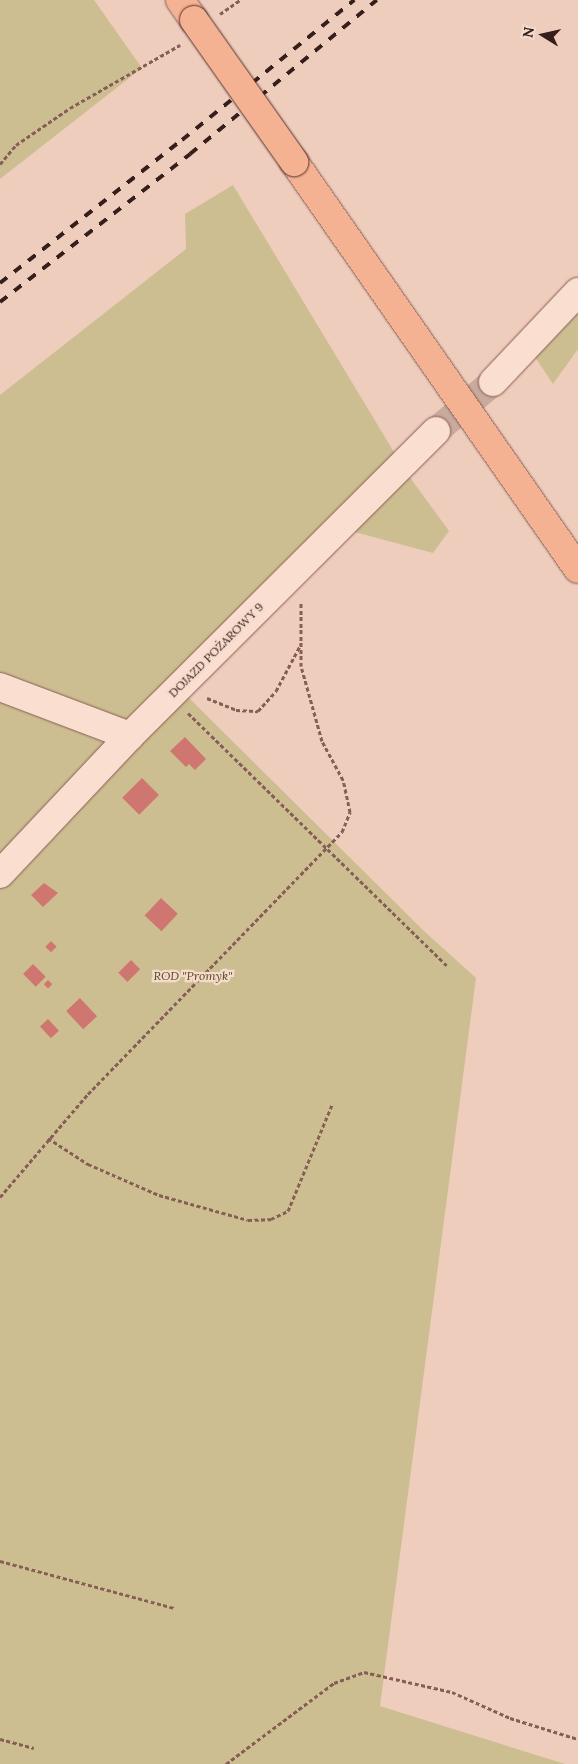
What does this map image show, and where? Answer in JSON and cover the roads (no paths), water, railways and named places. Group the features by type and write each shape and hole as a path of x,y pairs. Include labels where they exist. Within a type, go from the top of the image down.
{"main road":[{"path":"187,10 578,569"}],"lane":[{"path":"493,382 578,292"},
{"name":"DOJAZD POŻAROWY 9","path":"0,874 130,736 436,431"},
{"path":"0,687 130,736"}],"tunnel":[{"path":"436,431 493,382"}],"railway":[{"path":"0,283 182,140 354,0"},
{"path":"0,302 190,154 377,0"}],"park label":[{"name":"ROD \"Promyk\"","path":"193,976"}]}
